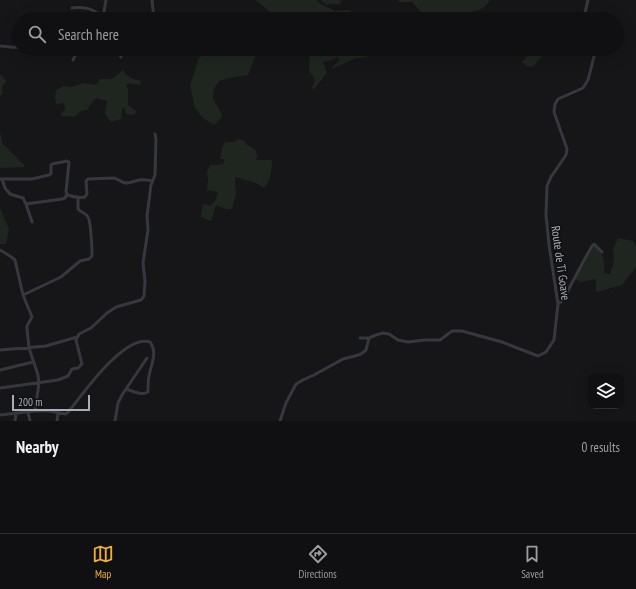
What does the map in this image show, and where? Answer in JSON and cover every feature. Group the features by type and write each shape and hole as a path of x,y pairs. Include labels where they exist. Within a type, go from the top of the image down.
{"street":[{"path":"105,12 106,0"},
{"path":"152,0 153,12"},
{"path":"585,12 588,0"},
{"path":"72,8 88,8 94,12"},
{"path":"0,46 12,47"},
{"path":"73,60 75,56"},
{"name":"Route de Ti Goave","path":"369,338 383,332 398,340 408,342 440,340 452,331 462,331 502,342 538,356 546,352 554,340 558,304 546,215 547,186 551,177 566,156 567,149 554,112 555,104 558,99 583,88 588,80 594,56"},
{"path":"0,350 46,346 77,337 79,334 91,328 112,310 141,300 144,296 145,281 143,263 148,230 147,216 150,185 155,175 155,134"},
{"path":"26,204 65,198 67,194 69,162 52,164 51,174 49,175 32,179 1,179 5,188 10,194 21,197 26,204 32,222"},
{"path":"67,194 70,196 84,198 86,196 86,181 88,179 114,178 127,183 140,180 152,181"},
{"path":"23,295 60,277 80,261 92,256 90,226 87,215 78,209 78,197"},
{"path":"558,304 563,300 592,246 594,244 602,252"},
{"path":"0,250 14,260 23,295 32,317 27,329 29,348 40,383 35,411"},
{"path":"0,388 58,380 68,376 72,369 78,368 82,364 76,340 77,337"},
{"path":"280,421 286,403 296,384 343,359 361,354 366,350 369,338 360,338"},
{"path":"0,415 35,411 49,411 66,414 94,380 119,354 126,348 146,340 150,342 154,349 149,376 148,392 143,394 126,389"},
{"path":"115,421 118,403 122,395 147,358"},
{"path":"0,370 33,362"},
{"path":"28,412 30,421"},
{"path":"57,421 58,413"},
{"path":"15,421 16,414"}],"shaded area":[{"path":"256,0 316,0 335,11 349,10 352,12 270,12"},
{"path":"398,0 490,0 486,6 479,10 470,12 420,12 412,2 399,2"},
{"path":"321,1 342,1 339,5 326,5"},
{"path":"201,56 255,56 248,75 219,81 214,88 213,98 222,115 214,125 203,118 195,108 190,86 198,60"},
{"path":"310,56 371,56 354,59 332,69 333,66 340,60 338,57 323,62 327,73 313,90 314,79 309,72"},
{"path":"527,56 545,56 541,57 534,66 528,67 522,62"},
{"path":"123,70 130,78 141,81 140,85 129,83 126,85 128,90 128,105 137,112 133,115 126,114 124,107 122,110 121,119 111,122 105,114 107,101 96,98 87,110 81,111 74,117 62,116 61,114 65,109 64,103 56,104 56,90 64,86 72,87 83,83 96,85 100,79 112,79"},
{"path":"0,75 2,75 6,82 2,87 3,93 0,96"},
{"path":"0,134 2,143 24,165 24,167 0,168"},
{"path":"238,139 245,141 247,145 255,149 257,155 256,160 272,160 270,178 264,188 256,183 235,177 236,194 232,209 226,209 216,205 211,221 201,217 203,204 211,206 216,199 218,192 207,190 207,172 210,165 223,164 225,159 220,159 225,142 234,142"},
{"path":"0,208 9,229 6,244 0,244"},
{"path":"618,238 633,241 636,246 636,267 622,285 596,292 596,279 581,282 575,279 594,246 603,258 604,273 610,274 614,257 613,249"}]}
